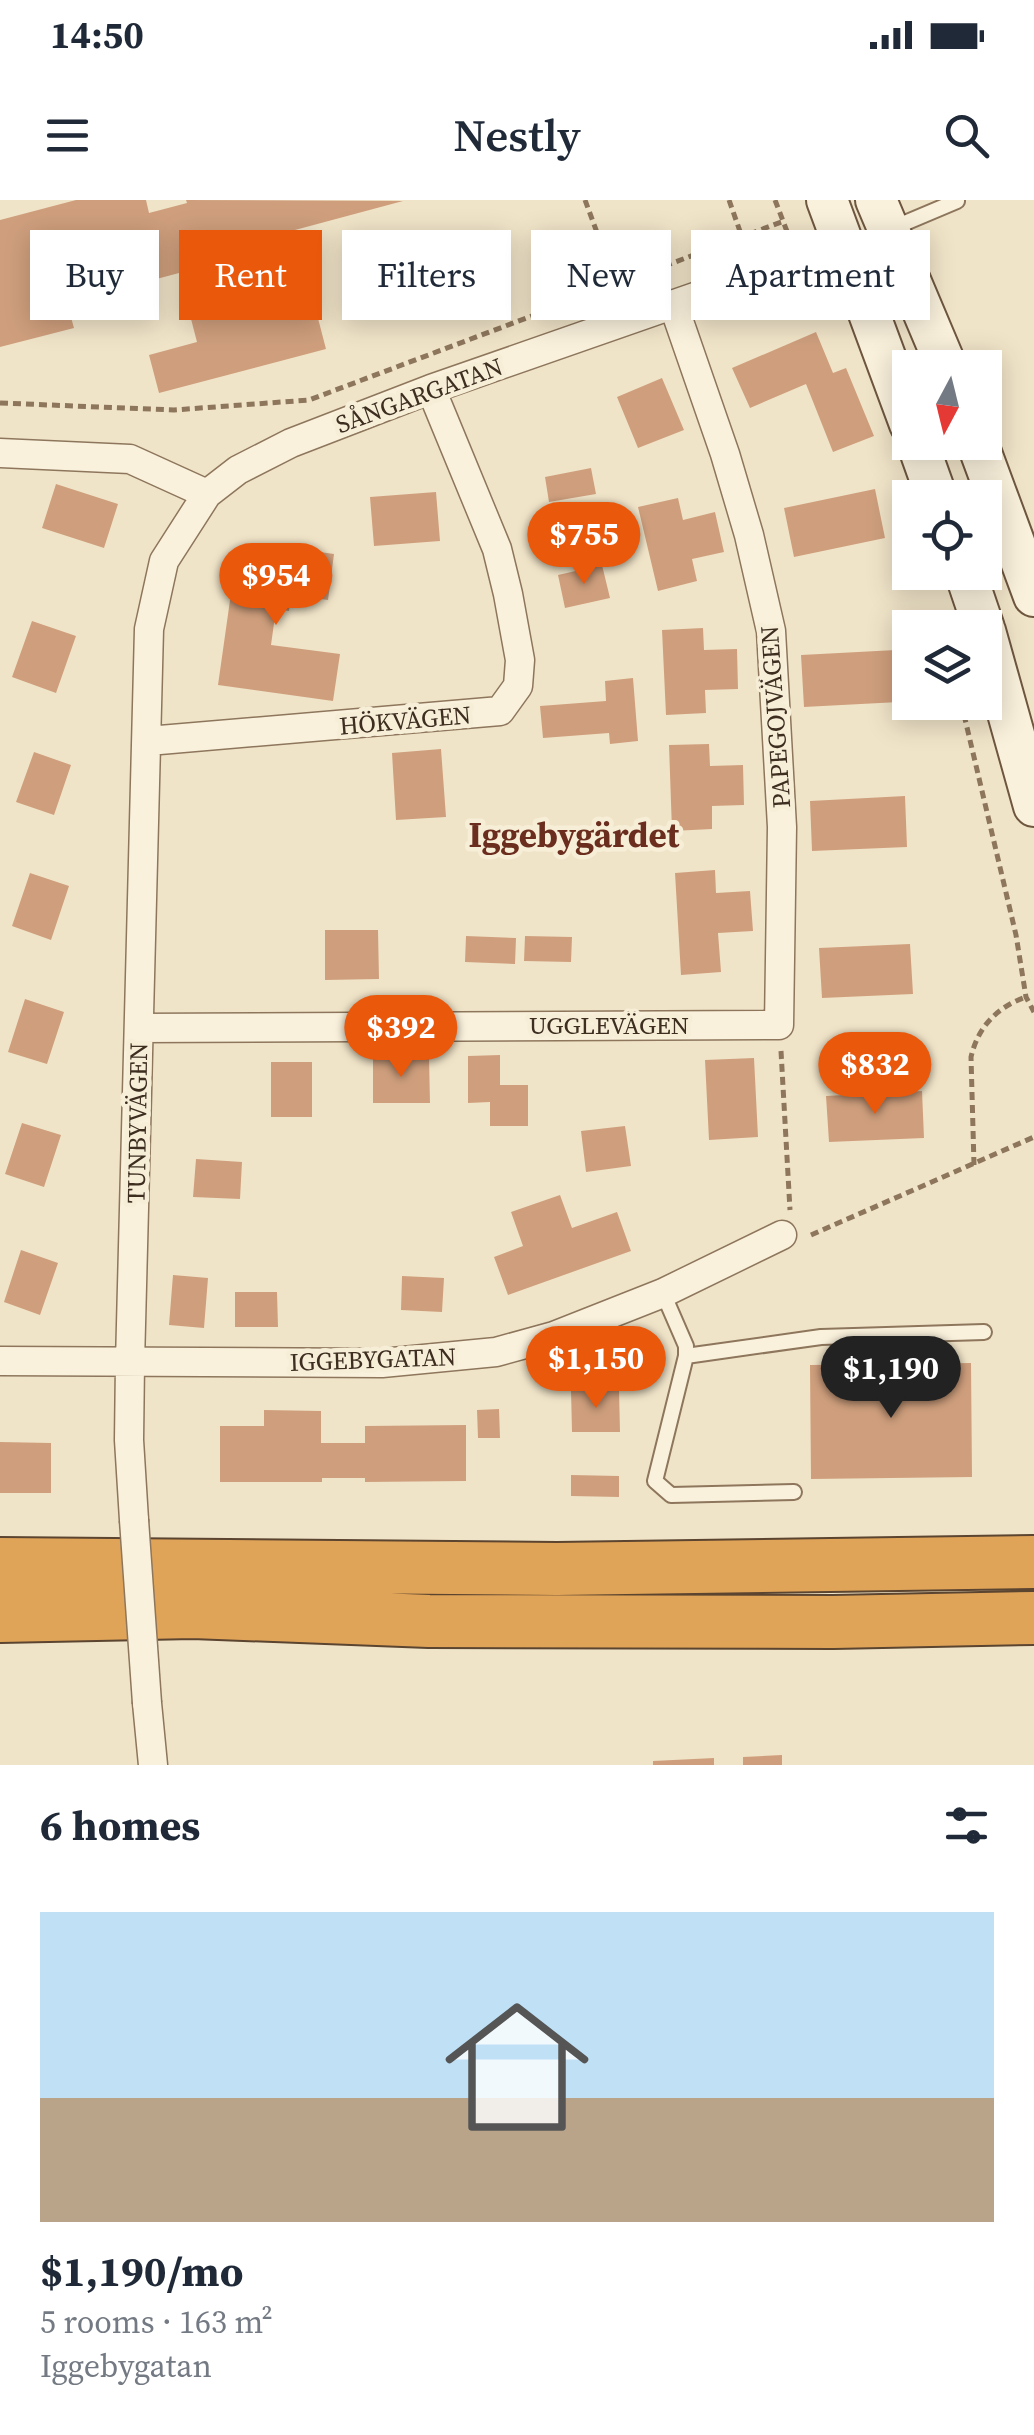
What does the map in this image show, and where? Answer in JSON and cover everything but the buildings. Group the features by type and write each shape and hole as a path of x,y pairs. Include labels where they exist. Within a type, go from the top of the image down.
{"highway":[{"path":"0,1564 557,1569 1034,1562"},
{"path":"0,1616 193,1612 429,1621 1027,1621"}],"street":[{"path":"827,200 838,230"},
{"path":"882,215 939,350"},
{"name":"SÅNGARGATAN","path":"207,494 238,470 291,443 691,298"},
{"name":"PAPEGOJVÄGEN","path":"673,304 726,454 771,631 782,827 779,1025"},
{"path":"872,320 892,375"},
{"name":"HÖKVÄGEN","path":"148,741 500,711 518,686 520,660 508,594 497,549 431,389"},
{"path":"0,453 130,459 207,494"},
{"path":"983,460 1034,596"},
{"name":"TUNBYVÄGEN","path":"153,1765 129,1440 149,629 164,561 207,494"},
{"path":"1002,693 1034,806"},
{"name":"UGGLEVÄGEN","path":"139,1028 779,1025"},
{"name":"IGGEBYGATAN","path":"0,1361 382,1363 496,1352 554,1336 787,1239"}],"lane":[{"path":"882,215 957,201"},
{"path":"662,1293 686,1346 686,1356 654,1481 671,1495 794,1492"},
{"path":"686,1356 821,1337 984,1332"}],"path":[{"path":"586,200 597,230"},
{"path":"729,200 740,230"},
{"path":"762,230 784,222 775,200"},
{"path":"0,403 174,410 309,400 531,316"},
{"path":"965,720 1016,934 1026,998 1034,1012"},
{"path":"974,1164 974,1044 996,1013 1026,998"},
{"path":"779,1025 787,1239 1034,1137"}],"district":[{"name":"Iggebygärdet","path":"574,835"}]}
